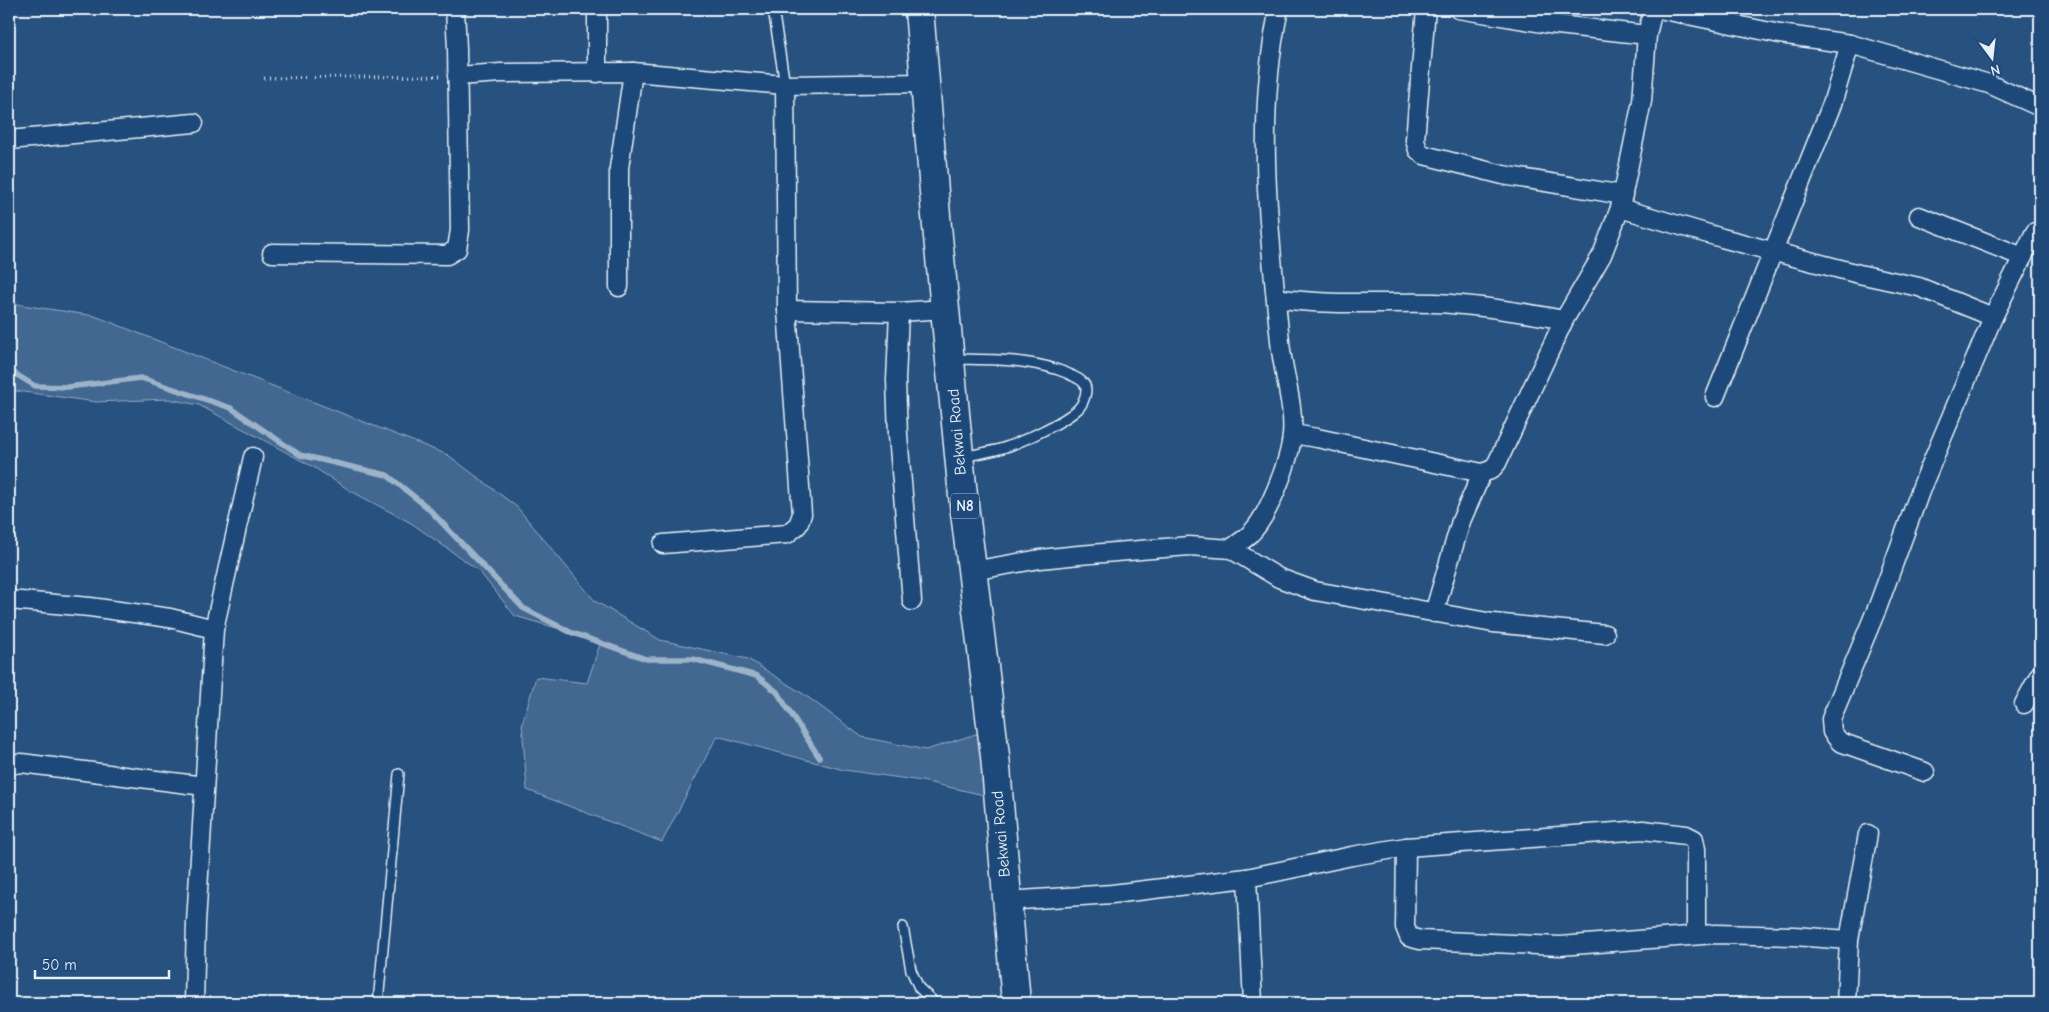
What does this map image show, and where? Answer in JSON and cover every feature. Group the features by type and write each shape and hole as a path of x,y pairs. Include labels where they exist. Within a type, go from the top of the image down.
{"highway":[{"name":"Bekwai Road","path":"919,9 945,309 972,571 995,756 1016,1003"}],"street":[{"path":"272,253 447,255 457,249 460,230 455,9"},
{"path":"597,9 597,74"},
{"path":"1231,549 1250,534 1263,516 1279,483 1287,460 1292,434 1280,344 1265,141 1269,60 1279,9"},
{"path":"1426,9 1415,140 1418,150 1424,155 1503,175 1621,201 1684,228 1859,274 1919,287 1993,317"},
{"path":"1458,9 1549,24 1647,35"},
{"path":"1292,434 1482,474 1491,470 1497,462 1564,320 1602,255 1621,201 1642,102 1647,35 1653,9"},
{"path":"1659,9 1780,34 1850,44 1990,84 2040,106"},
{"path":"1715,397 1832,104 1850,44"},
{"path":"457,76 502,73 597,74 633,72 785,85 925,83"},
{"path":"619,287 619,168 633,72"},
{"path":"663,544 787,534 798,525 802,514 787,310 785,85"},
{"path":"9,140 194,123"},
{"path":"1918,216 2023,257"},
{"path":"1925,772 1840,742 1832,732 1831,719 1878,606 1922,486 1993,317 2039,228"},
{"path":"1276,298 1332,303 1437,303 1564,320"},
{"path":"787,310 899,312 945,309"},
{"path":"899,312 896,380 898,435 912,601"},
{"path":"194,1003 196,923 214,629 252,457"},
{"path":"1434,613 1461,521 1482,474"},
{"path":"972,571 1040,559 1079,555 1189,546 1231,549 1279,578 1315,591 1493,623 1605,634"},
{"path":"9,600 90,607 170,618 214,629"},
{"path":"2024,704 2040,674"},
{"path":"9,765 22,762 204,786"},
{"path":"1006,902 1112,894 1247,878 1352,856 1406,847 1642,830 1686,835 1694,839 1696,849 1696,934"},
{"path":"1846,1003 1849,940 1868,834"},
{"path":"1406,847 1405,927 1408,937 1420,940 1560,946 1696,934 1794,936 1849,940"},
{"path":"1247,878 1253,1003"}],"lane":[{"path":"774,9 785,85"},
{"path":"950,358 1027,362 1059,370 1078,378 1085,385 1086,394 1078,409 1053,425 1004,448 960,457"},
{"path":"378,1003 399,774"},
{"path":"903,927 911,970 919,988 935,1003"}],"path":[{"path":"264,78 457,76"}],"shaded area":[{"path":"9,303 95,316 448,455 517,507 595,601 660,640 748,659 805,695 862,737 926,750 982,732 988,796 922,781 844,770 717,736 662,842 527,790 522,724 536,677 587,683 601,641 515,616 478,570 411,523 199,405 168,399 96,402 9,390"}],"waterway":[{"path":"9,370 35,386 68,387 141,378 231,408 300,455 387,475 427,507 523,608 570,632 646,659 693,659 757,676 777,692 819,757"}]}
